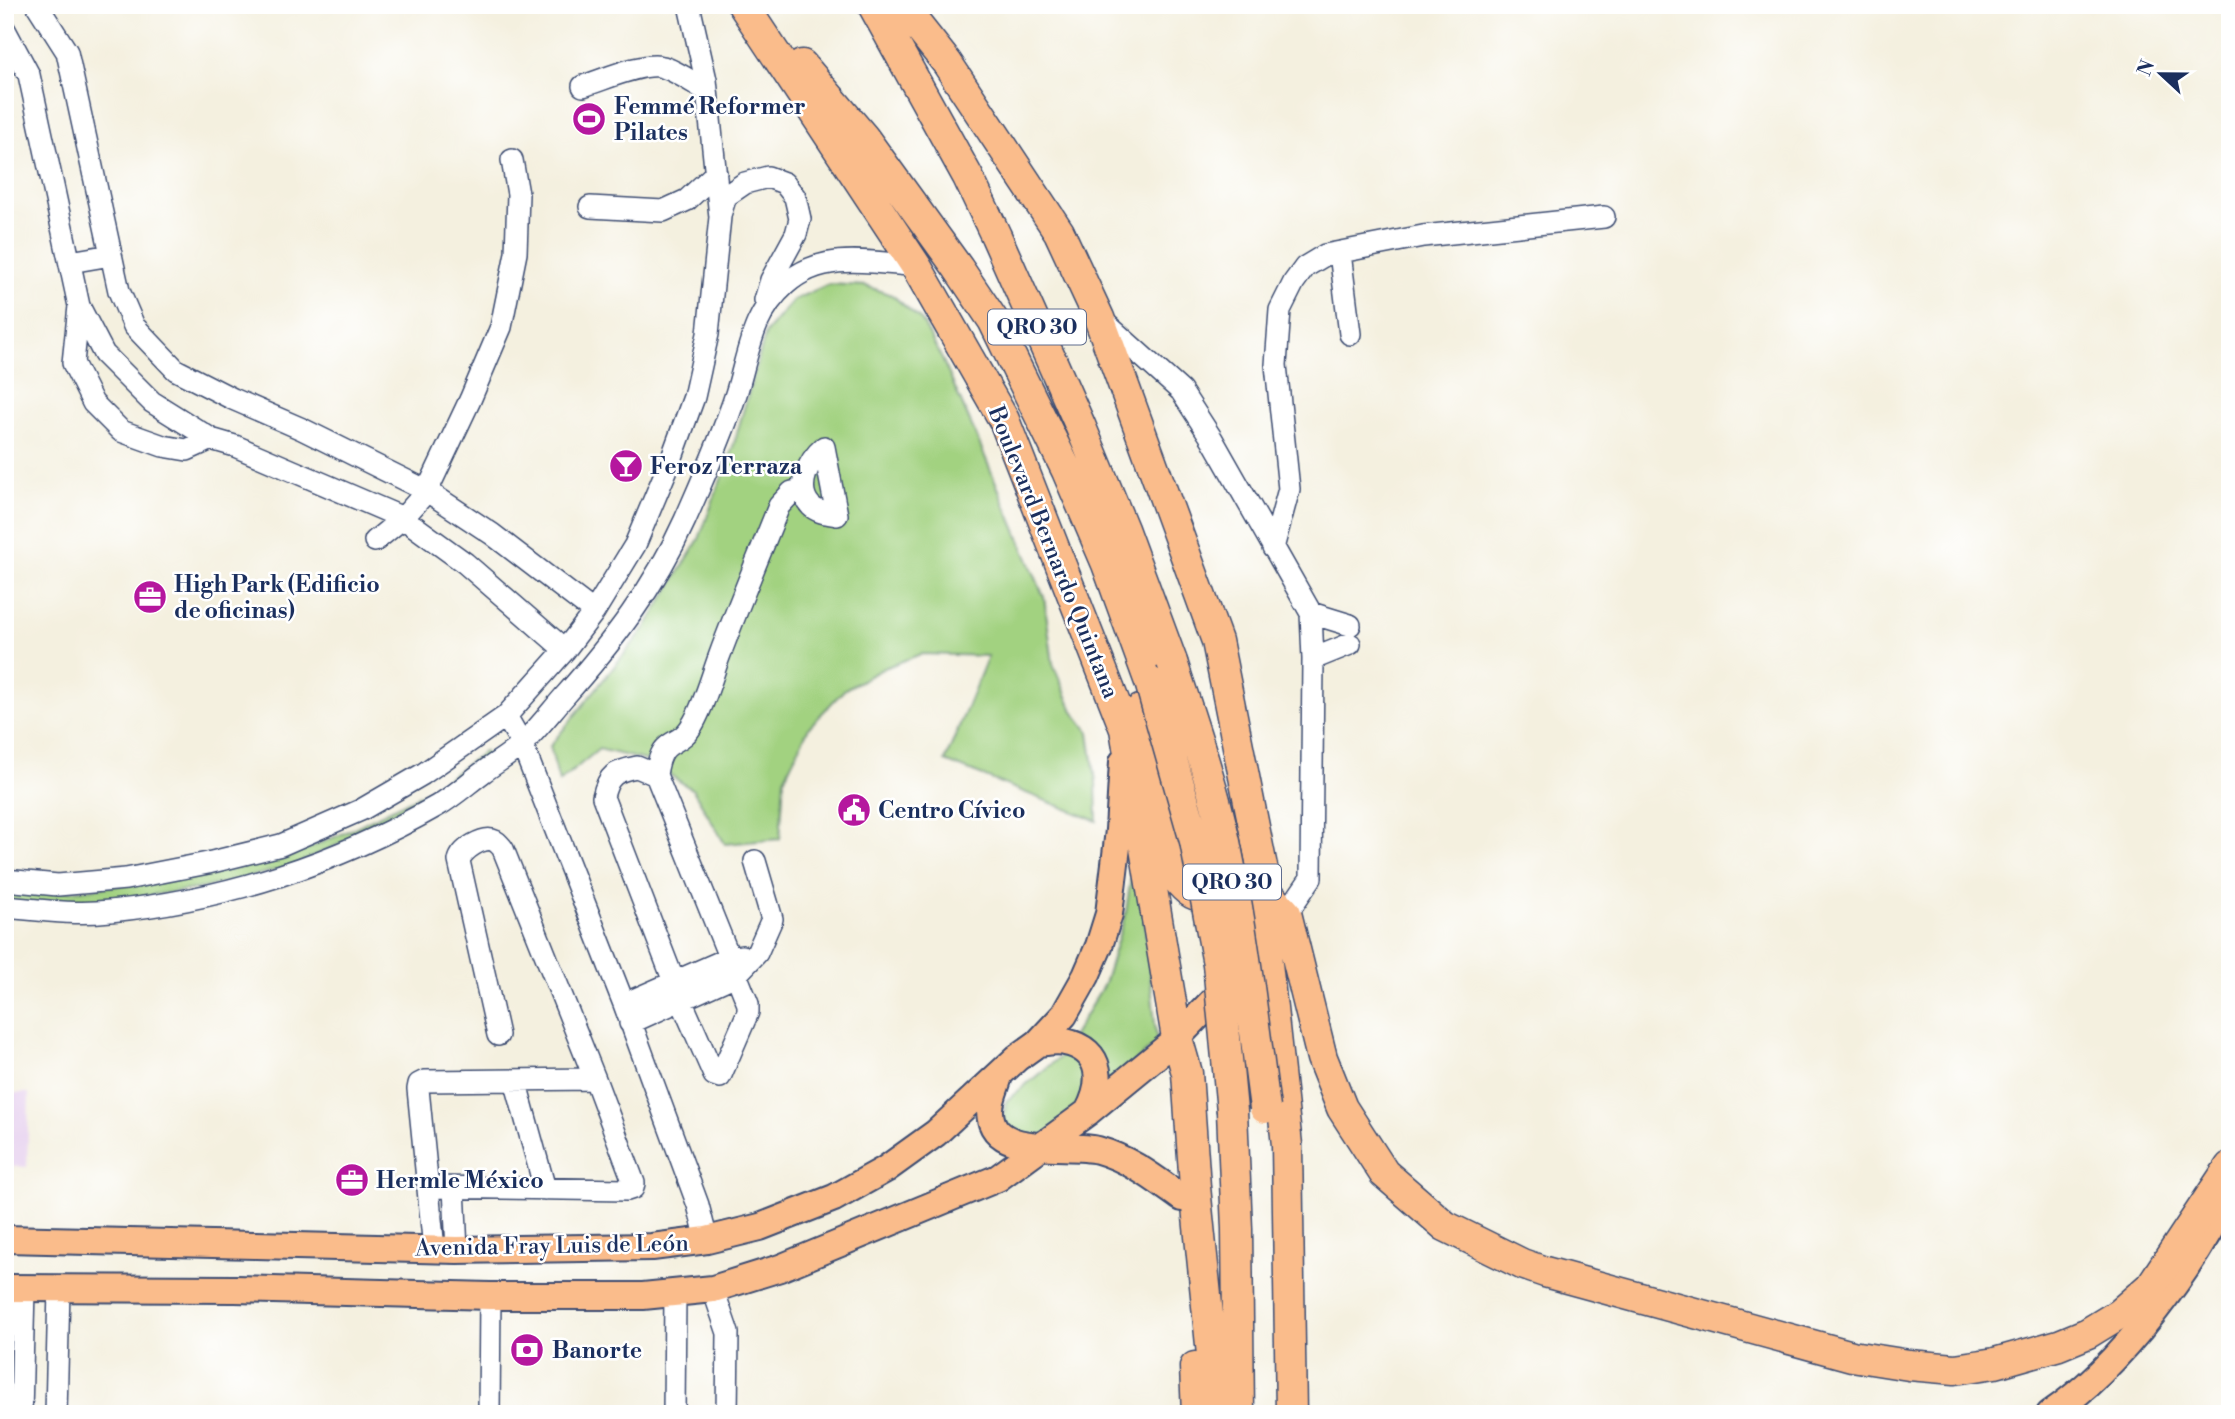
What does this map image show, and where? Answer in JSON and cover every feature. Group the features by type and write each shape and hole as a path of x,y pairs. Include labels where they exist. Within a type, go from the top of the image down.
{"highway":[{"name":"QRO 30","path":"873,5 968,177 996,236 1119,518 1172,662 1196,738 1225,841 1246,964 1269,1142 1274,1414"},
{"name":"QRO 30","path":"901,5 947,63 1059,232 1099,318 1217,641 1248,792 1276,902 1265,945"},
{"name":"QRO 30","path":"746,10 810,73 864,138 993,320 1068,471 1107,564 1150,682 1198,855 1218,964 1232,1111 1237,1228 1239,1414"},
{"name":"Boulevard Bernardo Quintana","path":"746,10 916,266 1004,420 1125,729 1177,1038"},
{"path":"1004,420 1036,439 1144,722 1176,877 1186,891 1200,898 1215,897 1225,887 1237,867 1248,792"},
{"path":"1276,902 1322,1058 1342,1108 1384,1172 1445,1226 1522,1264 1545,1272 1852,1356 1955,1369 1995,1363 2059,1345 2088,1333 2119,1314 2151,1286 2230,1167"},
{"path":"1265,945 1287,1145 1291,1414"},
{"path":"1177,1038 1174,1094 1194,1341 1197,1414"},
{"path":"1177,1038 1186,1073 1218,1414"}],"main road":[{"name":"Avenida Fray Luis de León","path":"5,1238 445,1250 652,1247 707,1240 760,1227 834,1198 886,1169 936,1133 1017,1058 1038,1043 1074,1000 1099,946 1109,914 1119,830 1125,729"},
{"name":"Avenida Fray Luis de León","path":"15,1288 235,1289 490,1296 643,1296 713,1289 771,1271 998,1178 1088,1112 1177,1038 1265,945"},
{"path":"1038,1043 1063,1041 1079,1047 1091,1058 1098,1068 1099,1080 1088,1112"},
{"path":"999,1076 990,1111 992,1123 1007,1139 1018,1144 1042,1147 1096,1149 1137,1165 1182,1198"},
{"path":"2050,1414 2064,1405 2125,1348 2173,1286 2217,1218 2230,1190"},
{"path":"235,1289 238,1245"}],"street":[{"path":"37,5 67,52 119,291 134,326 176,370 233,400 302,429 427,491 492,534 594,612"},
{"path":"689,5 707,91 720,217"},
{"path":"5,30 29,75 79,306 104,354 152,402 211,439 235,446 404,518 465,563 565,650"},
{"path":"583,86 629,71 660,66 676,72 707,91"},
{"path":"375,541 404,518 427,491 501,327 516,253 518,194 512,160"},
{"path":"590,207 663,211 687,201 716,173"},
{"path":"5,880 58,886 126,879 281,845 360,810 422,774 506,716 565,650 594,612 640,535 694,397 708,334 720,217 726,196 745,183 768,177 784,183 795,198 800,219 796,234 771,280 736,394 668,556 620,631 522,744 439,805 369,839 279,877 209,895 108,911 62,912 5,907"},
{"path":"1273,548 1289,489 1276,365 1280,310 1305,267 1325,256 1423,236 1604,217"},
{"path":"1340,253 1350,334"},
{"path":"70,262 111,255"},
{"path":"760,316 765,306 787,283 811,266 838,261 916,266"},
{"path":"79,306 73,363 93,403 121,430 163,446 187,450 211,439"},
{"path":"1099,318 1181,391 1212,439 1311,613 1311,878 1276,902"},
{"path":"656,775 637,767 619,770 606,782 603,797 678,991 714,1075 720,1077 748,1012 747,998 656,775 658,758 664,746 687,735 701,709 779,506 792,492 803,490"},
{"path":"1311,613 1350,635 1313,659"},
{"path":"506,716 522,744 627,1014 698,1205 707,1240"},
{"path":"428,1187 627,1190 633,1188 634,1183 503,849 496,841 489,840 466,848 460,854 459,861 498,1035"},
{"path":"627,1014 733,967 757,953 772,919 755,861"},
{"path":"445,1250 428,1187 419,1084 425,1081 595,1079"},
{"path":"515,1080 545,1189"},
{"path":"445,1250 454,1188"},
{"path":"5,1413 18,1414 15,1288"},
{"path":"55,1414 59,1289"},
{"path":"713,1289 728,1333 727,1414"},
{"path":"674,1414 675,1294"},
{"path":"489,1414 490,1296"}],"shaded area":[{"path":"5,1093 29,1093 27,1167 5,1166"}],"green space":[{"path":"829,284 866,286 892,295 922,321 943,361 1044,597 1053,664 1073,711 1089,732 1096,782 1097,821 945,761 988,656 921,654 884,668 845,689 809,727 784,779 780,839 725,844 693,790 648,761 599,749 559,782 550,746 646,627 699,539 733,447 766,332 793,300"},
{"path":"485,751 488,759 440,796 293,866 203,888 70,906 5,902 5,890 69,891 195,877 286,858 344,833 432,789"},
{"path":"1136,839 1157,1043 1040,1143 1002,1128 1006,1101 1061,1056 1104,984 1126,912"}],"place":[{"name":"Femmé Reformer Pilates","path":"589,119"},
{"name":"Feroz Terraza","path":"626,466"},
{"name":"High Park (Edificio de oficinas)","path":"150,597"},
{"name":"Centro Cívico","path":"854,810"},
{"name":"Hermle México","path":"352,1180"},
{"name":"Banorte","path":"527,1350"}]}
